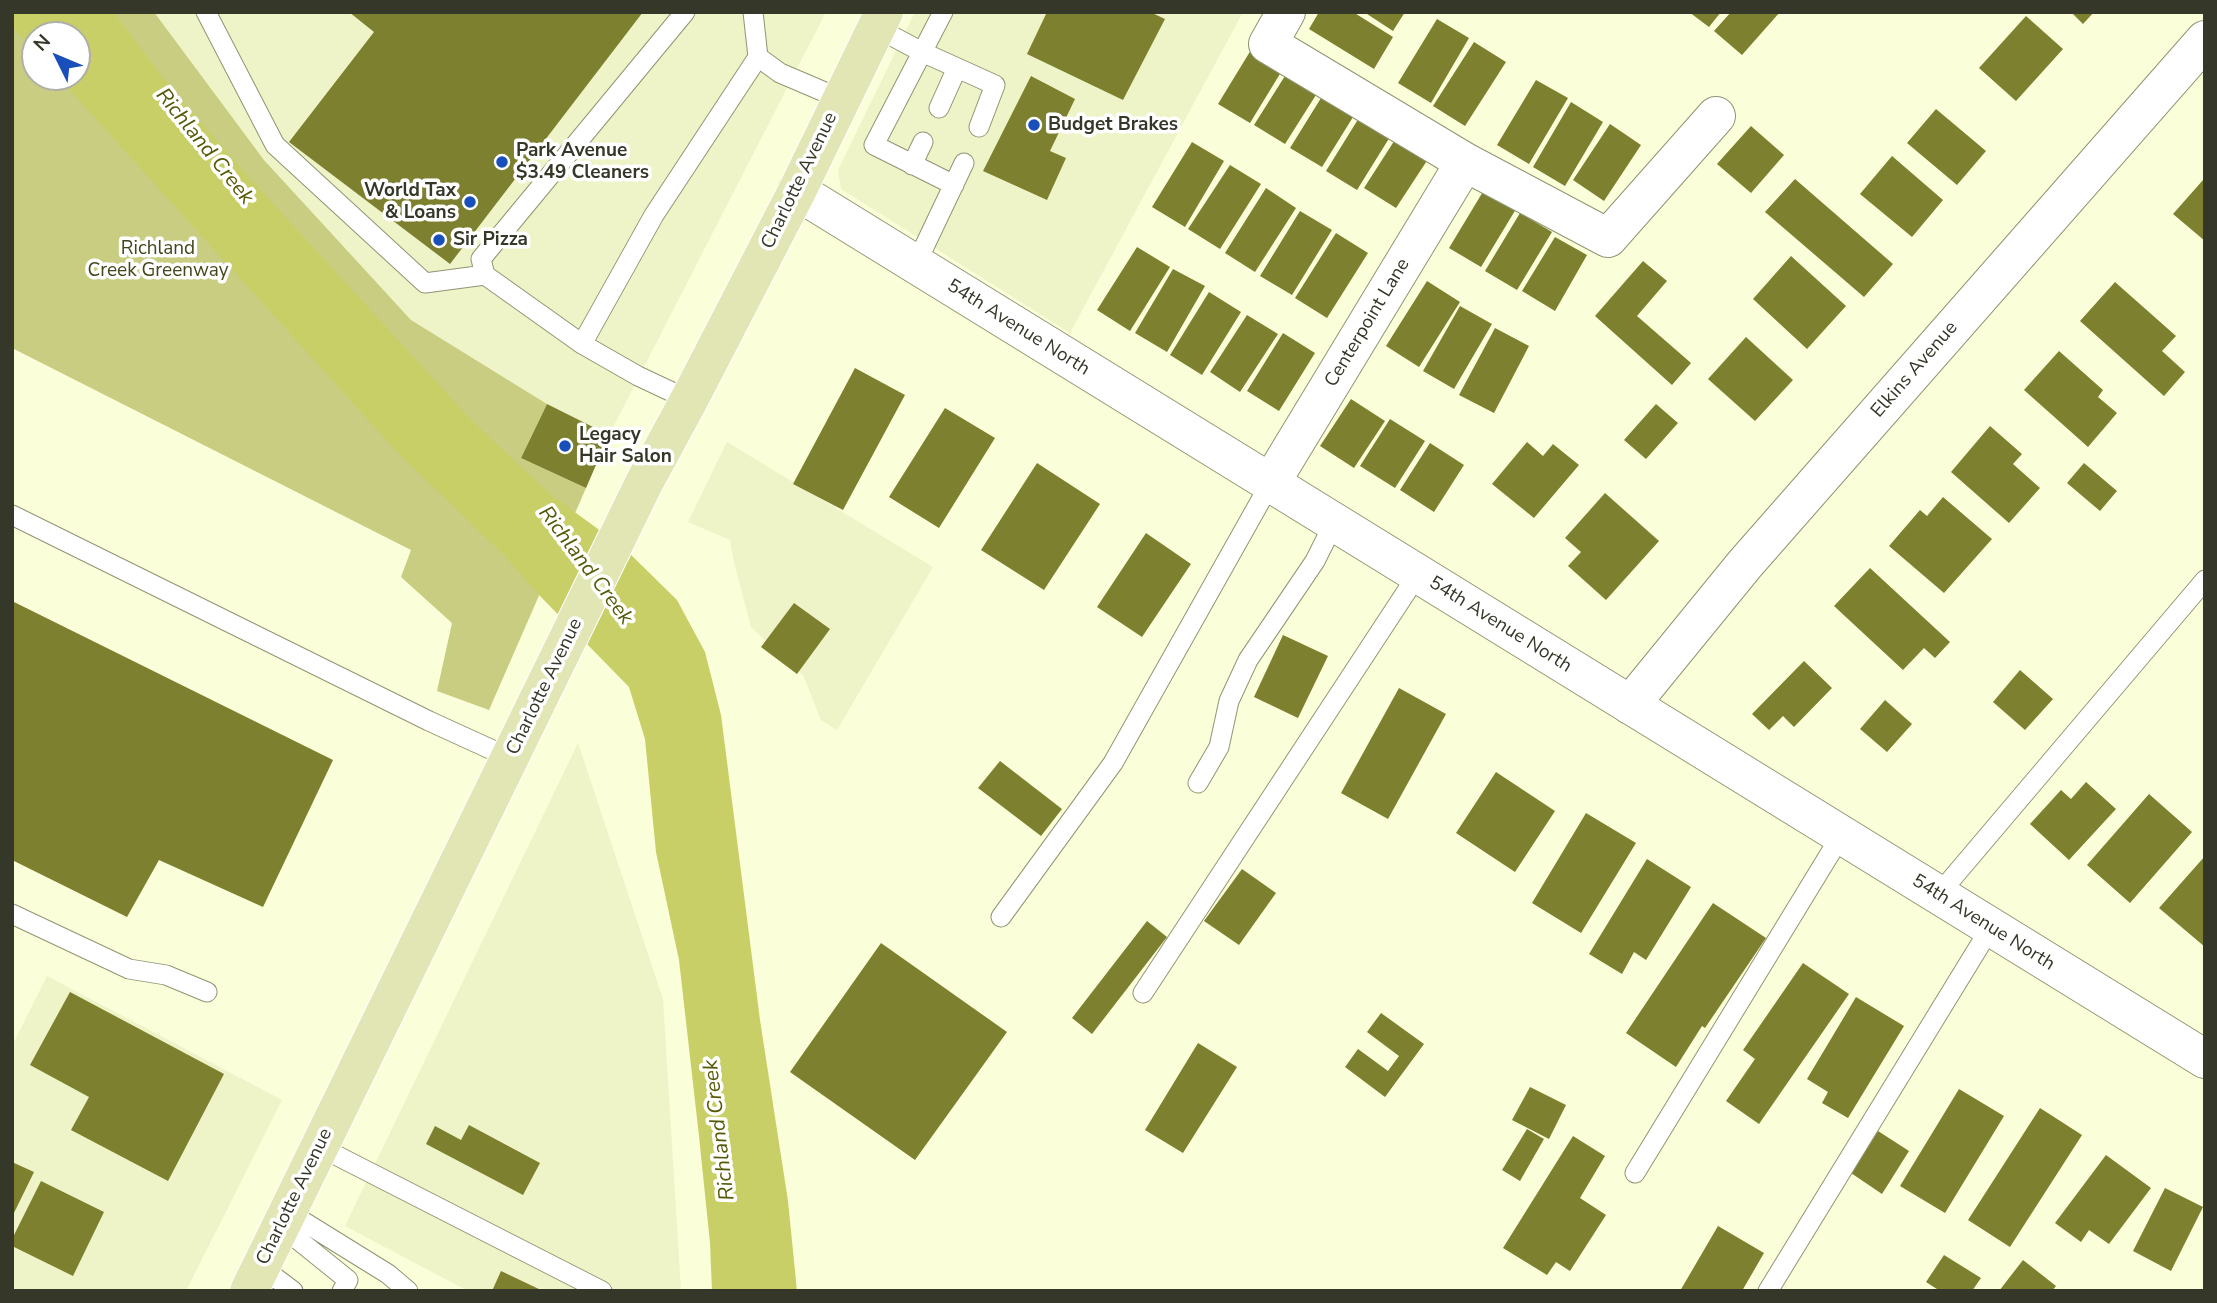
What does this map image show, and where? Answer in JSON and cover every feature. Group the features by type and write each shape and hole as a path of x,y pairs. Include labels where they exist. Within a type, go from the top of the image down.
{"main road":[{"name":"Charlotte Avenue","path":"255,1279 644,483 797,191 881,20"}],"street":[{"path":"1286,12 1268,44 1465,162 1608,238 1716,116"},
{"name":"Elkins Avenue","path":"1630,705 1745,564 2205,40"},
{"name":"Centerpoint Lane","path":"1270,484 1465,162"},
{"name":"54th Avenue North","path":"797,191 2205,1059"}],"lane":[{"path":"206,12 275,145 285,155 425,283 485,275"},
{"path":"685,12 481,259 485,275 582,344 638,376 689,400"},
{"path":"582,344 654,215 758,57 753,12"},
{"path":"943,12 874,145 954,185"},
{"path":"881,20 922,51 995,85 979,127"},
{"path":"758,57 780,73 841,99"},
{"path":"939,108 957,68"},
{"path":"912,165 923,142"},
{"path":"916,264 964,163"},
{"path":"1001,917 1113,762 1270,484"},
{"path":"12,515 429,722 510,758"},
{"path":"1198,783 1219,747 1229,701 1248,660 1315,561 1334,523"},
{"path":"1143,993 1418,575"},
{"path":"1938,895 2205,580"},
{"path":"1636,1174 1842,834"},
{"path":"12,914 129,969 166,975 206,992"},
{"path":"1768,1291 1991,928"},
{"path":"320,1147 602,1291"},
{"path":"285,1219 348,1280 342,1291"},
{"path":"285,1219 388,1274 408,1291"},
{"path":"255,1279 293,1291"}],"shaded area":[{"path":"154,12 826,12 609,435 586,488 521,458 547,404 411,320 264,160"},
{"path":"915,12 1243,12 1070,333 841,189 838,170"},
{"path":"727,442 933,567 837,730 821,720 803,675 751,627 730,540 688,522"},
{"path":"578,743 663,999 681,1291 468,1291 345,1226"},
{"path":"47,976 282,1100 186,1291 12,1291 12,1046"}],"green space":[{"name":"Richland Creek Greenway","path":"12,12 154,12 264,160 411,320 547,404 521,458 586,488 489,710 437,691 452,623 401,577 411,550 12,348"}],"water":[{"name":"Richland Creek","path":"12,12 113,12 171,88 246,174 471,420 550,494 624,548 677,600 705,652 721,715 760,1020 788,1201 797,1291 712,1291 710,1243 679,960 656,852 645,739 629,687 504,555 398,453 71,91 91,91 91,21 21,21 21,36 12,26"}],"building":[{"path":"349,12 643,12 450,264 289,142 374,32"},
{"path":"1047,12 1150,12 1165,19 1123,100 1027,54"},
{"path":"1319,12 1353,12 1393,37 1374,69 1309,29"},
{"path":"1364,12 1405,12 1393,31"},
{"path":"1689,12 1721,12 1709,27"},
{"path":"1731,12 1780,12 1742,55 1714,31"},
{"path":"2071,12 2094,12 2083,24"},
{"path":"2026,16 2063,49 2016,101 1979,68"},
{"path":"1437,19 1469,38 1431,103 1398,83"},
{"path":"1474,42 1506,62 1465,126 1433,106"},
{"path":"1254,45 1286,64 1250,123 1218,104"},
{"path":"1290,68 1321,87 1285,144 1254,125"},
{"name":"Budget Brakes","path":"1031,76 1075,99 1050,151 1066,158 1047,200 983,171"},
{"path":"1536,80 1568,98 1529,164 1497,145"},
{"path":"1326,90 1358,109 1322,167 1290,148"},
{"path":"1571,102 1603,122 1565,186 1533,167"},
{"path":"1936,109 1986,151 1957,185 1907,143"},
{"path":"1362,113 1393,132 1357,190 1326,171"},
{"path":"1610,124 1641,145 1604,201 1573,180"},
{"path":"1751,126 1784,155 1751,193 1717,164"},
{"path":"1398,135 1430,156 1396,208 1364,188"},
{"path":"1192,142 1224,161 1185,227 1152,207"},
{"path":"1892,156 1943,200 1912,237 1860,194"},
{"path":"1230,165 1261,184 1220,249 1188,229"},
{"path":"1795,179 1893,264 1864,297 1765,212"},
{"path":"2203,180 2205,181 2205,241 2173,214"},
{"path":"1266,188 1296,208 1255,272 1225,253"},
{"path":"1484,190 1516,209 1481,267 1449,248"},
{"path":"1300,211 1332,230 1292,295 1260,276"},
{"path":"1520,213 1552,232 1517,290 1485,271"},
{"path":"1336,233 1368,253 1327,318 1295,298"},
{"path":"1555,237 1587,255 1555,311 1522,291"},
{"path":"1137,247 1170,267 1130,331 1097,310"},
{"path":"1791,256 1846,306 1807,349 1753,299"},
{"path":"1643,261 1667,281 1637,316 1691,363 1672,385 1595,316"},
{"path":"1173,269 1205,286 1167,352 1135,333"},
{"path":"1427,281 1460,302 1419,367 1386,346"},
{"path":"2115,282 2176,336 2162,351 2185,372 2164,396 2080,321"},
{"path":"1209,292 1241,312 1202,375 1170,355"},
{"path":"1460,306 1492,324 1454,389 1423,371"},
{"path":"1247,315 1278,334 1240,392 1210,372"},
{"path":"1495,328 1529,346 1494,413 1459,395"},
{"path":"1283,333 1315,353 1279,411 1247,391"},
{"path":"1746,337 1793,380 1755,421 1708,379"},
{"path":"2059,351 2103,390 2098,397 2117,413 2088,447 2024,390"},
{"path":"855,368 905,395 843,510 793,484"},
{"path":"1351,399 1385,421 1354,468 1320,446"},
{"name":"Legacy Hair Salon","path":"547,404 609,435 586,488 521,458"},
{"path":"1656,404 1678,423 1646,459 1624,440"},
{"path":"945,408 995,438 939,528 889,497"},
{"path":"1390,419 1425,441 1395,488 1360,466"},
{"path":"1990,426 2022,454 2013,464 2040,488 2009,523 1951,472"},
{"path":"1527,442 1543,456 1553,444 1579,465 1534,518 1492,484"},
{"path":"1430,443 1464,465 1434,512 1400,490"},
{"path":"1037,463 1100,504 1044,590 981,550"},
{"path":"2084,463 2117,491 2100,511 2067,483"},
{"path":"1605,493 1659,541 1606,600 1568,566 1581,552 1565,538"},
{"path":"1943,497 1992,539 1944,593 1889,546 1920,510 1927,516"},
{"path":"1146,533 1191,564 1142,637 1097,607"},
{"path":"1870,568 1950,642 1935,658 1924,648 1903,670 1834,606"},
{"path":"12,601 333,760 263,907 159,860 127,917 12,860"},
{"path":"794,603 830,629 797,674 761,647"},
{"path":"1283,635 1328,656 1298,718 1254,697"},
{"path":"1804,661 1832,688 1794,727 1783,716 1769,730 1752,714"},
{"path":"2020,670 2053,699 2025,730 1993,702"},
{"path":"1399,688 1446,714 1388,819 1341,793"},
{"path":"1885,700 1912,724 1887,752 1860,729"},
{"path":"1000,761 1062,809 1041,836 978,788"},
{"path":"1496,772 1555,811 1515,872 1456,833"},
{"path":"2086,782 2116,809 2069,860 2030,824 2061,790 2071,799"},
{"path":"2149,794 2192,832 2130,903 2087,865"},
{"path":"1586,813 1636,843 1581,933 1532,903"},
{"path":"2205,856 2205,947 2159,908"},
{"path":"1647,859 1691,887 1646,960 1634,952 1622,974 1589,954"},
{"path":"1242,869 1276,893 1239,945 1204,921"},
{"path":"1713,903 1766,938 1705,1028 1702,1026 1676,1067 1626,1033"},
{"path":"1147,921 1167,937 1092,1034 1072,1018"},
{"path":"881,943 1007,1032 915,1160 790,1072"},
{"path":"1803,963 1849,994 1759,1124 1726,1101 1755,1059 1743,1050"},
{"path":"70,992 224,1074 168,1181 71,1130 89,1097 30,1065"},
{"path":"1856,997 1904,1026 1848,1118 1822,1103 1828,1092 1807,1079"},
{"path":"1381,1013 1424,1044 1385,1097 1345,1067 1358,1049 1388,1071 1399,1056 1367,1032"},
{"path":"1198,1043 1237,1067 1183,1153 1145,1130"},
{"path":"1530,1087 1566,1105 1549,1139 1512,1120"},
{"path":"1959,1089 2004,1116 1945,1213 1900,1186"},
{"path":"2040,1108 2082,1135 2010,1247 1968,1220"},
{"path":"469,1125 540,1163 523,1195 426,1144 435,1126 461,1140"},
{"path":"1527,1129 1544,1139 1520,1181 1502,1170"},
{"path":"1878,1131 1909,1151 1882,1194 1851,1173"},
{"path":"1573,1136 1605,1156 1580,1198 1606,1215 1570,1271 1556,1262 1547,1275 1503,1248"},
{"path":"2106,1155 2151,1188 2109,1244 2089,1230 2081,1242 2055,1223"},
{"path":"12,1162 34,1172 12,1217"},
{"path":"41,1181 104,1212 73,1276 12,1246 12,1239"},
{"path":"2165,1188 2203,1207 2171,1271 2133,1251"},
{"path":"1718,1226 1764,1253 1742,1291 1680,1291"},
{"path":"1944,1255 1981,1278 1972,1291 1940,1291 1926,1282"},
{"path":"2023,1260 2056,1286 2052,1291 1999,1291"},
{"path":"501,1271 543,1291 492,1291"}],"place":[{"name":"Budget Brakes","path":"1034,125"},
{"name":"Park Avenue $3.49 Cleaners","path":"502,162"},
{"name":"World Tax & Loans","path":"470,202"},
{"name":"Sir Pizza","path":"439,240"},
{"name":"Legacy Hair Salon","path":"565,446"}]}
